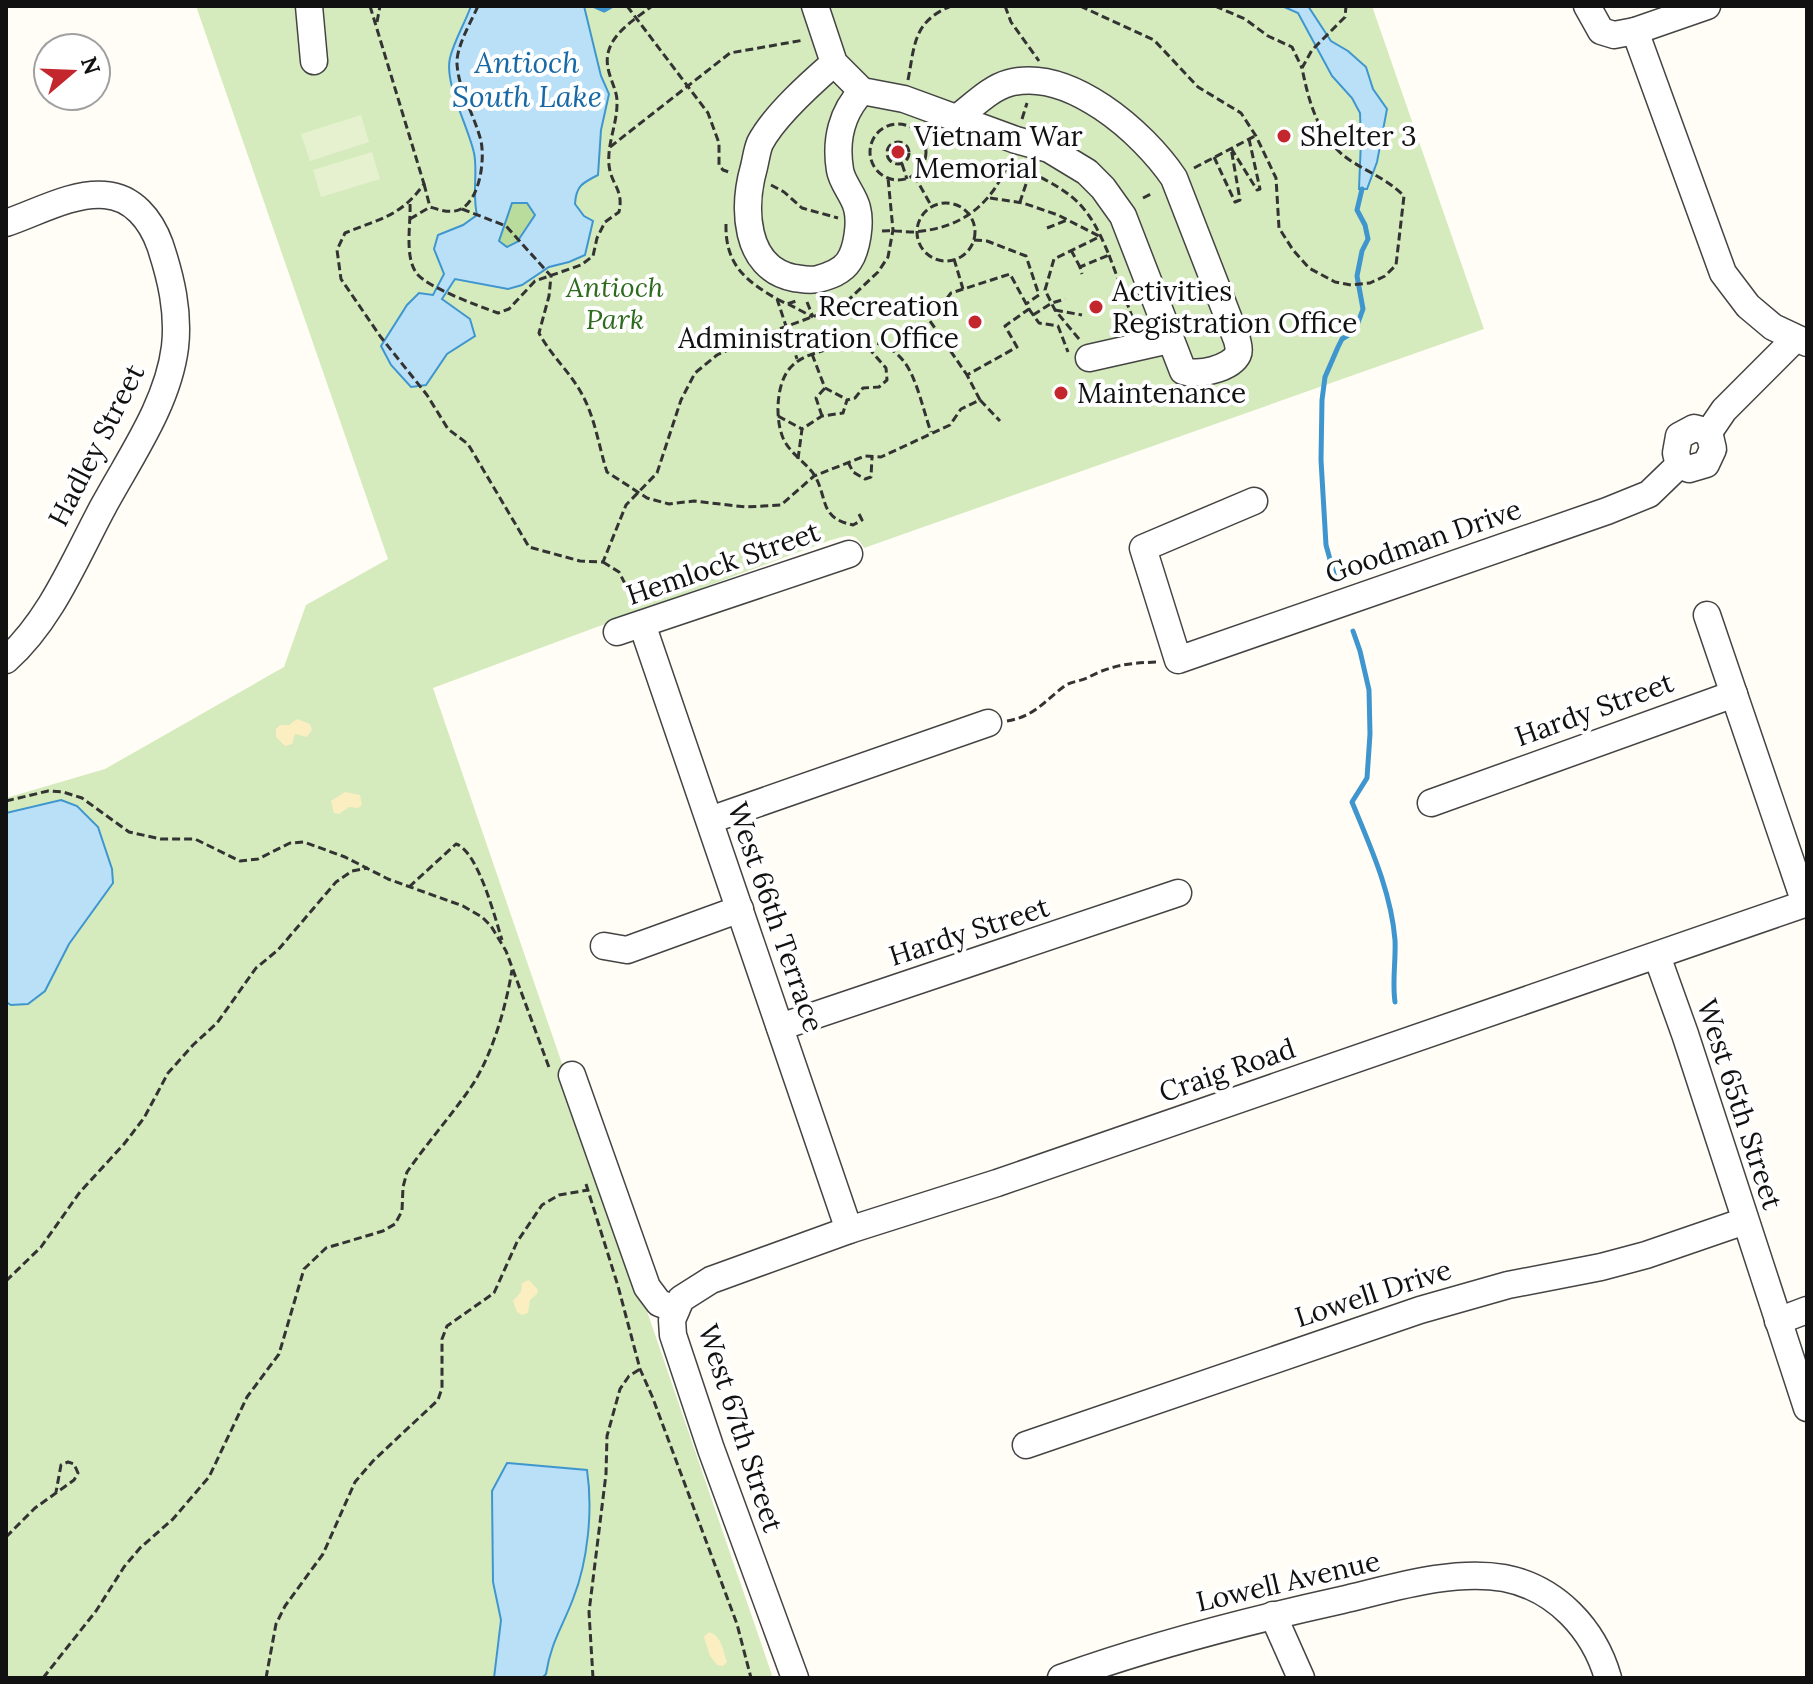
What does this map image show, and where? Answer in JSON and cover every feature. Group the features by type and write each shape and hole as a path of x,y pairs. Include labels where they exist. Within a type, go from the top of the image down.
{"street":[{"path":"309,6 314,61"},
{"path":"815,6 834,63 862,91 904,99 957,118 1049,149 1079,166 1103,188 1123,216 1180,367 1197,374 1219,367 1237,356 1239,351 1174,178 1146,142 1113,115 1085,99 1061,87 1034,81 1002,86 957,118"},
{"path":"1587,6 1601,31 1614,35 1635,31 1707,6"},
{"path":"1635,31 1723,273 1748,306 1773,327 1801,341"},
{"path":"834,63 787,109 760,144 749,185 747,218 763,261 777,273 812,280 832,275 848,262 856,242 858,209 840,171 839,137 846,112 862,91"},
{"name":"Hadley Street","path":"6,223 83,196 106,195 129,202 144,215 156,235 168,268 174,299 175,349 158,404 44,616 18,650 6,660"},
{"path":"1086,351 1139,347 1169,340"},
{"name":"Goodman Drive","path":"1178,660 1649,494 1679,465 1689,469 1706,464 1713,449 1709,432 1724,410 1801,341"},
{"path":"1178,660 1143,548 1254,501"},
{"name":"Hemlock Street","path":"630,628 849,554"},
{"path":"1707,615 1806,903"},
{"name":"West 66th Terrace","path":"630,628 710,820 849,1230"},
{"name":"Hardy Street","path":"1431,803 1734,694"},
{"path":"710,820 988,723"},
{"name":"Hardy Street","path":"780,1027 1178,893"},
{"name":"Craig Road","path":"676,1309 681,1299 699,1286 849,1230 997,1183 1806,903"},
{"path":"604,946 627,950 740,909"},
{"name":"West 65th Street","path":"1657,956 1807,1408"},
{"name":"West 67th Street","path":"563,1079 647,1287 659,1303 676,1309 672,1320 679,1356 795,1678"},
{"name":"Lowell Drive","path":"1026,1445 1420,1310 1499,1287 1646,1255 1745,1221"},
{"path":"1778,1321 1807,1310"},
{"name":"Lowell Avenue","path":"1061,1678 1176,1641 1273,1615 1469,1575 1506,1579 1534,1588 1555,1600 1581,1623 1602,1656 1608,1678"},
{"path":"1273,1615 1301,1678"}],"path":[{"path":"370,6 430,207"},
{"path":"377,22 380,6"},
{"path":"462,209 474,195 480,176 482,145 461,89 456,60 478,6"},
{"path":"410,204 410,252 416,273 455,295 498,313 509,309 535,281 581,265 593,256 605,222 619,212 622,198 609,169 618,98 607,63 612,43 623,27 652,6"},
{"path":"906,91 920,27 936,13 951,6"},
{"path":"1080,6 1154,40 1198,87 1241,113 1276,178 1279,228 1309,268 1335,282 1351,285 1370,283 1380,278 1396,265 1404,196 1390,182 1350,160 1337,149 1322,129 1310,104 1302,68 1292,47 1268,36 1245,19 1215,6"},
{"path":"1302,68 1312,50 1345,17 1346,6"},
{"path":"629,8 708,113 719,143 719,165 735,174"},
{"path":"610,147 730,53 824,36"},
{"path":"892,125 911,128 924,141 925,160 907,179 888,178 875,167 870,150 877,134 892,125"},
{"path":"1194,168 1256,136"},
{"path":"1231,148 1257,190 1260,189 1249,139"},
{"path":"894,142 905,144 909,151 908,159 902,164 891,162 887,156 887,149 894,142"},
{"path":"1214,157 1235,202 1240,200 1231,148"},
{"path":"902,164 907,179"},
{"path":"1008,164 1064,188 1085,208 1109,255 1135,325 1139,347"},
{"path":"1020,202 1030,172"},
{"path":"914,175 932,207"},
{"path":"603,562 626,505 657,473 681,400 695,373 717,355 752,339 842,306 878,272 888,257 893,230 888,178"},
{"path":"760,180 784,192 802,208 839,219"},
{"path":"424,184 410,204 396,214 345,233 337,250 341,279 380,336 427,395 448,429 468,444 529,547 580,561 603,562 619,572 631,593 630,628"},
{"path":"1143,198 1151,194"},
{"path":"990,198 1020,202 1101,236"},
{"path":"949,203 961,207 970,215 975,228 974,240 969,250 954,259 936,259 920,245 917,231 919,221 932,207 949,203"},
{"path":"410,219 430,207 447,212 462,209 506,226 551,276"},
{"path":"1047,228 1067,220"},
{"path":"1026,304 1045,290 1054,259 1101,236"},
{"path":"974,240 987,241 1026,256 1039,295"},
{"path":"1071,250 1082,274"},
{"path":"1080,267 1109,255"},
{"path":"954,259 963,289"},
{"path":"1000,421 980,400 930,321 951,293 1010,274 1039,323"},
{"path":"551,276 539,333 550,354 579,389 594,418 607,472 638,493 669,504 694,501 746,507 781,505 814,476 848,462 881,457 950,425 961,409 980,400"},
{"path":"1045,290 1055,310 1086,351"},
{"path":"787,304 806,297 813,317"},
{"path":"777,299 813,317"},
{"path":"1033,315 1065,299"},
{"path":"967,375 1017,347 1005,326 1029,309"},
{"path":"1055,310 1082,315"},
{"path":"859,514 862,520 853,525 841,522 826,510 814,476 783,438 778,416 779,394 787,370 800,358 847,342 883,345 905,363 931,432"},
{"path":"812,354 825,388 847,400 855,398 863,388 879,387 887,380 886,368 872,352 872,342"},
{"path":"822,416 816,398 825,388"},
{"path":"798,459 802,429 822,416 843,413 847,400"},
{"path":"778,416 802,429"},
{"path":"848,462 853,472 865,479 871,477 872,457"},
{"path":"988,723 1015,719 1042,707 1068,684 1110,667 1178,660"},
{"path":"6,801 48,791 63,792 82,798 129,832 161,839 195,839 240,861 258,859 297,841 474,912 491,926 505,948"},
{"path":"409,887 453,846 456,844 465,848 563,1079"},
{"path":"6,1281 41,1247 80,1192 124,1144 144,1118 168,1073 217,1023 256,968 278,950 336,882 352,871 369,868"},
{"path":"43,1678 90,1619 124,1567 173,1519 209,1477 247,1397 279,1354 301,1278 310,1261 332,1245 383,1231 395,1224 402,1211 407,1172 471,1086 482,1064 499,1023 513,966"},
{"path":"585,1181 640,1369 737,1624 751,1678"},
{"path":"266,1678 273,1636 281,1615 323,1554 355,1482 438,1400 442,1388 442,1339 447,1326 494,1293 517,1242 542,1205 559,1195 588,1190"},
{"path":"593,1678 589,1612 606,1474 607,1436 620,1389 629,1376 640,1369"},
{"path":"6,1537 77,1477 78,1470 74,1464 68,1462 61,1465 56,1492"}],"green space":[{"name":"Antioch Park","path":"196,6 1372,6 1484,329 864,548 854,537 831,540 433,688 773,1678 6,1678 6,798 105,769 284,667 306,605 388,559"},
{"path":"361,115 369,142 310,161 301,134"},
{"path":"372,152 380,179 321,197 313,170"},
{"path":"512,203 527,203 535,215 517,242 507,247 499,241"}],"sand":[{"path":"297,719 310,724 312,730 307,737 295,734 292,744 285,746 276,737 276,729"},
{"path":"345,792 360,795 362,805 334,813 331,801"},
{"path":"529,1280 538,1290 530,1300 528,1313 522,1315 517,1312 513,1301 521,1292 522,1283"},
{"path":"709,1632 721,1644 727,1662 723,1666 717,1665 710,1656 704,1637"}],"water":[{"name":"Antioch South Lake","path":"471,6 584,6 601,76 609,94 601,130 598,175 581,186 575,204 584,216 593,221 585,255 549,267 522,285 508,289 455,279 442,299 470,319 475,336 447,354 426,385 411,387 391,365 381,346 407,305 419,293 433,295 444,274 434,249 438,235 463,225 477,215 474,153 453,92 449,68 452,52","holes":["512,203 527,203 535,215 517,242 507,247 499,241"]},
{"path":"1282,6 1308,6 1331,41 1366,67 1373,89 1387,109 1377,162 1367,189 1359,189 1360,113 1352,98 1332,76 1298,13"},
{"path":"61,800 77,806 98,827 112,869 113,883 69,944 45,991 28,1004 11,1005 6,1002 6,813"},
{"path":"507,1463 587,1470 589,1518 586,1552 573,1599 542,1678 494,1678 501,1620 493,1582 492,1491"}],"waterway":[{"path":"595,6 604,10 611,6"},
{"path":"1336,581 1326,545 1321,460 1322,400 1325,377 1338,347 1342,339 1355,331 1363,309 1357,276 1368,239 1357,210 1362,189"},
{"path":"1353,631 1369,690 1370,734 1367,778 1352,802 1379,869 1393,922 1395,1002"}],"place":[{"name":"Shelter 3","path":"1284,136"},
{"name":"Vietnam War Memorial","path":"898,152"},
{"name":"Activities Registration Office","path":"1096,307"},
{"name":"Recreation Administration Office","path":"975,322"},
{"name":"Maintenance","path":"1061,393"}]}
